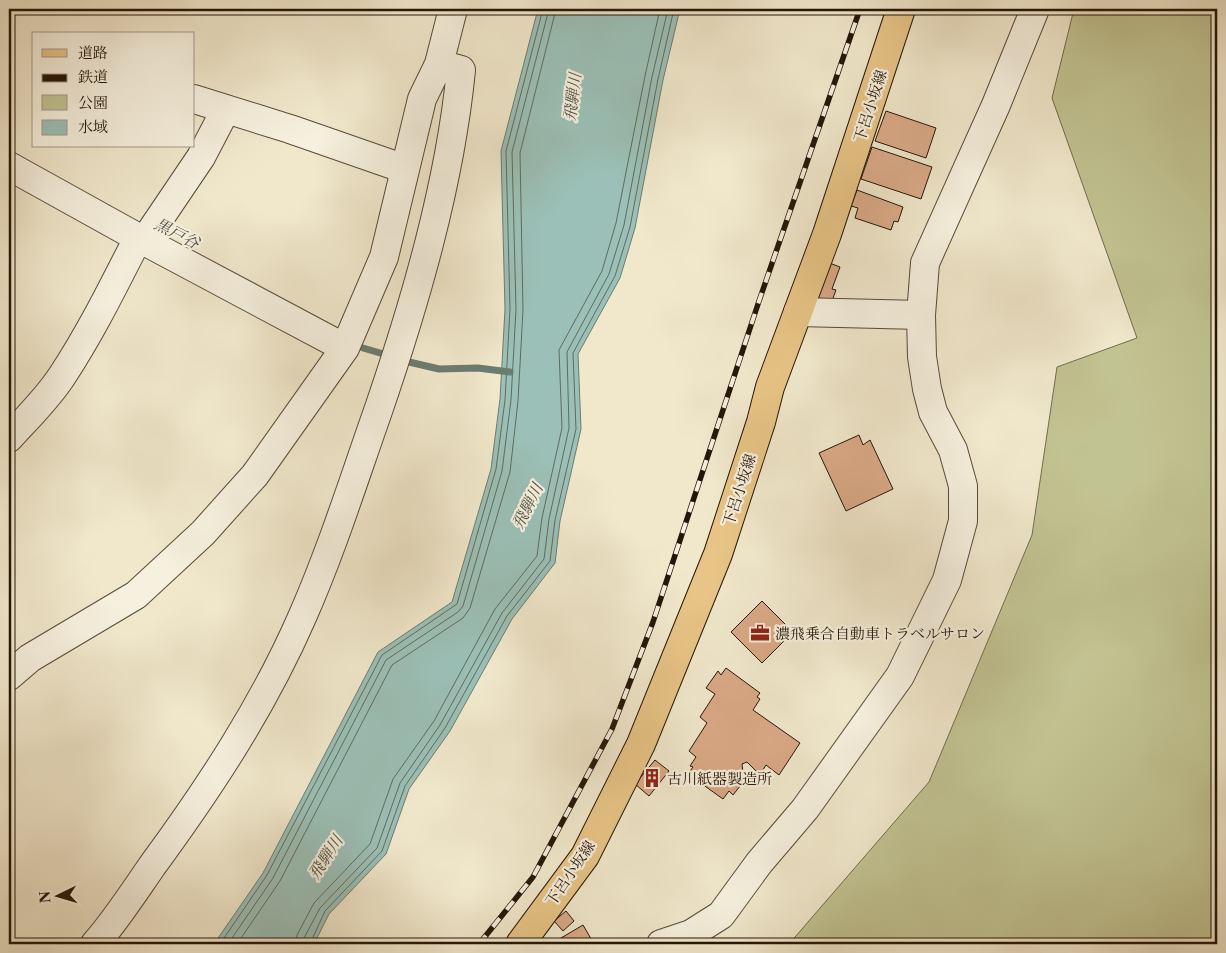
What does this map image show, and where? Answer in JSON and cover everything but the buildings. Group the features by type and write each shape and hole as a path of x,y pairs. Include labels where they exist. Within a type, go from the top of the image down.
{"main road":[{"name":"下呂小坂線","path":"520,944 585,856 642,744 718,554 761,422 770,387 828,234 901,9"}],"street":[{"path":"9,676 30,658 136,595 203,533 255,475 345,348 384,257 422,99 439,64 453,9"},
{"path":"661,944 691,934 721,915 759,863 805,809 900,676 947,580 963,520 963,486 953,450 933,412 927,389 922,356 921,316 925,263 996,105 1035,9"},
{"path":"96,944 200,802 256,711 310,598 340,520 391,372 417,289 445,176 458,101 461,70 439,64"},
{"path":"195,99 405,169"},
{"path":"9,438 40,404 61,377 146,236 201,158 226,109"},
{"path":"9,166 146,236 345,348"},
{"path":"798,312 921,316"}],"green space":[{"path":"1074,9 1217,9 1217,944 789,944 929,782 1032,535 1057,367 1137,338 1052,98"}],"water":[{"name":"飛騨川","path":"538,9 680,9 663,80 635,228 620,278 578,354 581,429 560,521 555,563 512,619 450,731 409,789 386,854 329,914 314,944 214,944 263,873 378,652 452,602 491,469 500,399 505,309 501,151"}],"waterway":[{"name":"黒戸谷","path":"363,348 387,355"},
{"name":"黒戸谷","path":"409,362 439,369 478,368 510,372"}],"railway":[{"path":"479,944 533,877 612,729 653,622 759,301 860,9"}],"place":[{"name":"濃飛乗合自動車トラベルサロン","path":"760,633"},
{"name":"古川紙器製造所","path":"652,778"}]}
